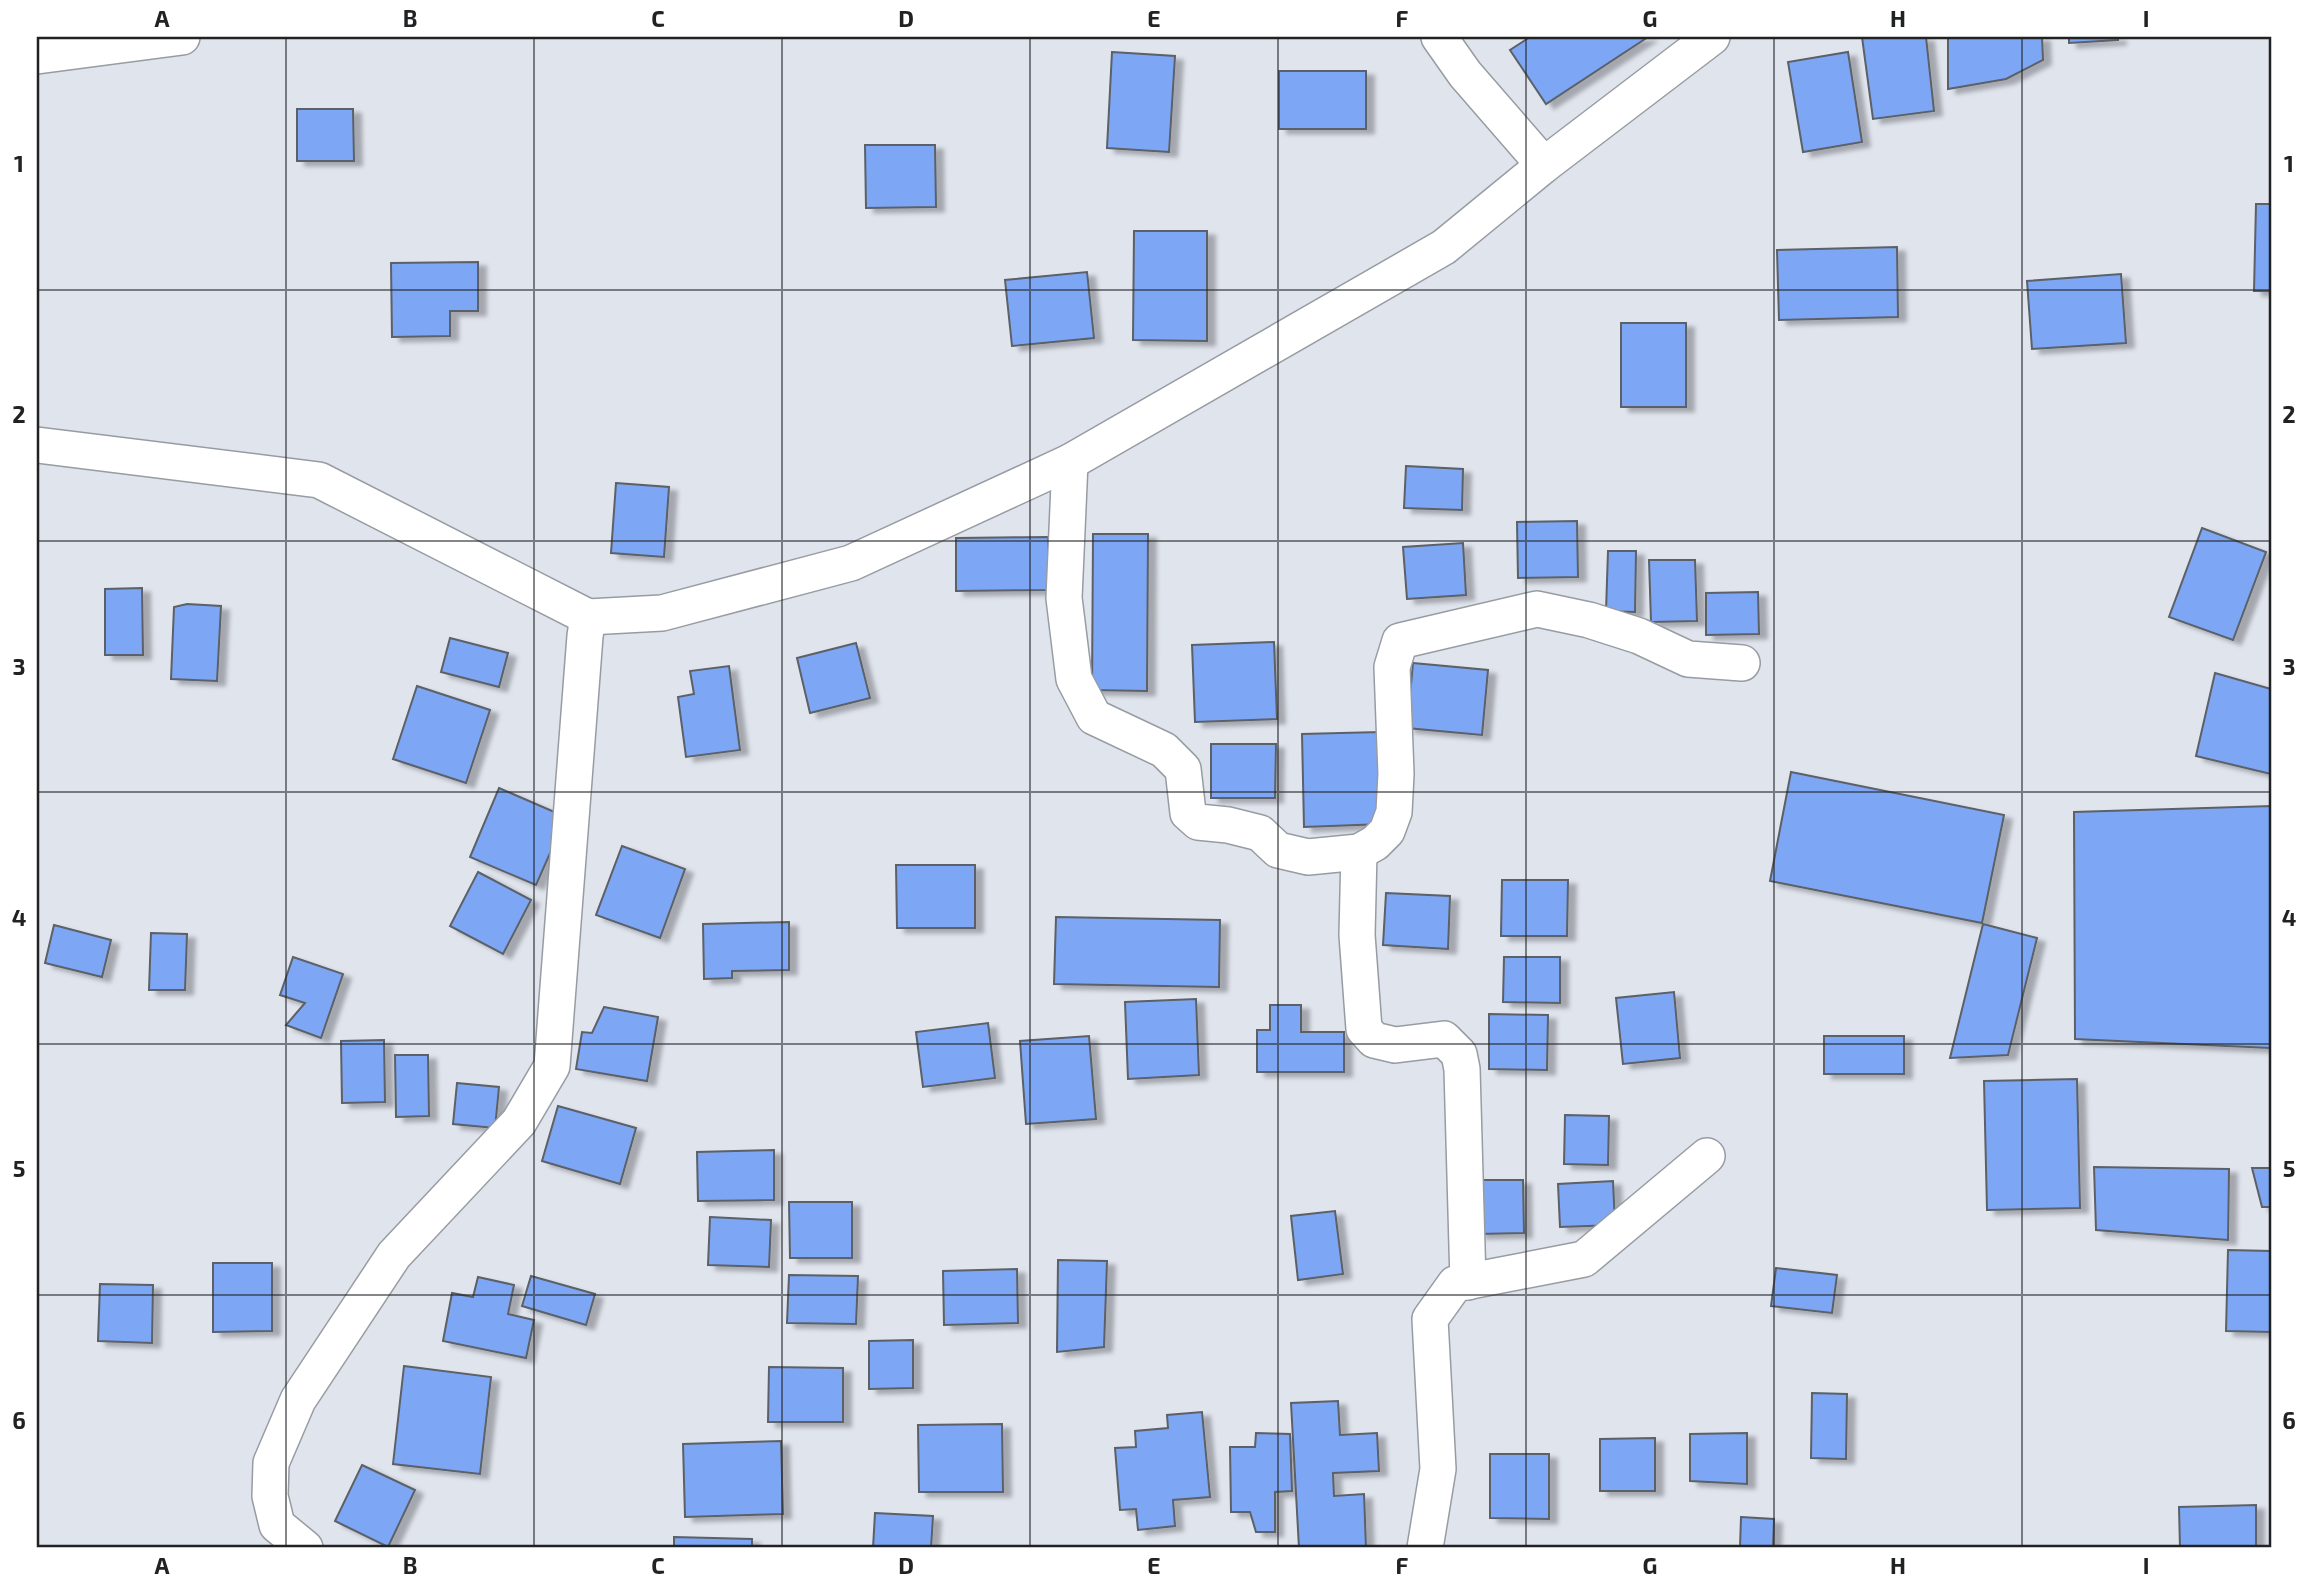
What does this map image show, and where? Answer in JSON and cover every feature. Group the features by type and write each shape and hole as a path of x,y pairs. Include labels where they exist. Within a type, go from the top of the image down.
{"street":[{"path":"37,56 182,37"},
{"path":"1439,37 1465,74 1545,165"},
{"path":"37,445 319,481 589,617 662,613 851,563 1070,462 1444,247 1545,165 1712,37"},
{"path":"1070,462 1064,598 1074,679 1094,717 1164,750 1183,769 1188,813 1198,822 1228,825 1260,833 1279,850 1308,857 1359,852 1375,843 1387,831 1394,812 1396,774 1392,667 1400,641 1537,609 1590,620 1627,632 1688,659 1742,663"},
{"path":"305,1548 277,1525 270,1496 271,1463 298,1400 394,1255 519,1122 552,1066 585,636 589,617"},
{"path":"1359,852 1357,935 1364,1028 1374,1040 1395,1045 1444,1039 1459,1054 1465,1107 1468,1282"},
{"path":"1425,1548 1438,1469 1430,1319 1455,1284 1584,1258 1707,1156"}],"building":[{"path":"1530,37 1648,37 1546,104 1510,50"},
{"path":"1862,37 1926,37 1934,111 1873,119"},
{"path":"1948,37 2042,37 2043,60 2006,79 1948,89"},
{"path":"2069,37 2118,37 2118,40 2069,43"},
{"path":"1112,52 1175,56 1169,152 1107,148"},
{"path":"1848,52 1862,142 1803,152 1788,62"},
{"path":"1279,71 1366,71 1366,129 1279,129"},
{"path":"297,109 353,109 354,161 297,161"},
{"path":"865,145 935,145 936,207 866,208"},
{"path":"2256,204 2271,204 2271,291 2254,291"},
{"path":"1134,231 1207,231 1207,341 1133,340"},
{"path":"1897,247 1898,317 1779,320 1777,250"},
{"path":"478,262 478,311 450,311 450,336 392,337 391,263"},
{"path":"1087,272 1094,338 1012,346 1005,280"},
{"path":"2121,274 2126,343 2032,349 2027,281"},
{"path":"1621,323 1686,323 1686,407 1621,407"},
{"path":"1406,466 1463,469 1462,510 1404,508"},
{"path":"616,483 669,487 664,557 611,553"},
{"path":"1577,521 1578,577 1518,578 1517,522"},
{"path":"2202,528 2266,552 2233,640 2169,617"},
{"path":"1093,534 1148,534 1147,691 1092,690"},
{"path":"1048,537 1048,590 956,591 956,538"},
{"path":"1463,543 1466,595 1407,599 1403,547"},
{"path":"1608,551 1636,551 1635,612 1606,611"},
{"path":"1649,560 1695,560 1697,621 1651,622"},
{"path":"142,588 143,655 105,655 105,589"},
{"path":"1758,592 1759,634 1706,635 1706,593"},
{"path":"187,604 221,606 217,681 171,679 174,607"},
{"path":"450,638 508,653 499,687 441,672"},
{"path":"1274,642 1277,719 1195,722 1192,645"},
{"path":"856,643 870,698 810,713 797,658"},
{"path":"1413,663 1488,670 1482,735 1407,728"},
{"path":"729,666 740,750 686,757 678,697 694,694 690,671"},
{"path":"2215,673 2271,689 2271,774 2196,756"},
{"path":"417,686 490,710 466,783 393,759"},
{"path":"1380,732 1383,824 1304,827 1302,734"},
{"path":"1211,744 1276,744 1275,798 1211,798"},
{"path":"1791,772 2004,815 1982,923 1770,881"},
{"path":"499,788 566,817 536,885 470,857"},
{"path":"2271,806 2270,1048 2075,1039 2074,812"},
{"path":"622,846 685,869 660,938 596,915"},
{"path":"896,865 975,865 975,928 897,928"},
{"path":"478,872 531,900 503,954 450,926"},
{"path":"1502,880 1568,880 1567,936 1501,936"},
{"path":"1386,893 1450,896 1448,949 1383,945"},
{"path":"1056,917 1220,920 1219,987 1054,984"},
{"path":"789,922 789,970 732,971 732,978 704,979 703,924"},
{"path":"1983,924 2037,938 2008,1055 1950,1058"},
{"path":"54,925 111,940 102,977 45,963"},
{"path":"151,933 187,934 185,990 149,990"},
{"path":"293,957 343,974 321,1038 286,1025 305,1003 280,995"},
{"path":"1504,957 1560,957 1560,1003 1503,1002"},
{"path":"1674,992 1680,1058 1623,1064 1616,998"},
{"path":"1196,999 1199,1075 1128,1079 1125,1002"},
{"path":"1270,1005 1301,1005 1301,1032 1344,1032 1344,1072 1257,1072 1257,1030 1270,1030"},
{"path":"604,1007 658,1017 647,1081 576,1069 582,1032 592,1033"},
{"path":"1489,1014 1548,1015 1547,1070 1489,1069"},
{"path":"988,1023 995,1078 923,1087 916,1032"},
{"path":"1089,1036 1096,1119 1026,1124 1020,1041"},
{"path":"1824,1036 1904,1036 1904,1074 1824,1074"},
{"path":"384,1040 385,1102 342,1103 341,1041"},
{"path":"395,1055 428,1055 429,1116 396,1117"},
{"path":"2077,1079 2080,1208 1987,1210 1984,1081"},
{"path":"457,1083 499,1087 495,1128 453,1124"},
{"path":"558,1106 636,1128 620,1184 542,1161"},
{"path":"1565,1115 1609,1116 1608,1165 1564,1164"},
{"path":"774,1150 774,1200 698,1201 697,1152"},
{"path":"2094,1167 2229,1169 2228,1240 2096,1230"},
{"path":"2252,1168 2271,1168 2271,1207 2262,1207"},
{"path":"1478,1180 1523,1180 1524,1233 1478,1234"},
{"path":"1613,1181 1615,1225 1560,1227 1558,1184"},
{"path":"789,1202 852,1202 852,1258 790,1258"},
{"path":"1335,1211 1343,1274 1298,1280 1291,1216"},
{"path":"710,1217 771,1220 769,1267 708,1265"},
{"path":"2228,1250 2271,1251 2271,1332 2226,1331"},
{"path":"1058,1260 1107,1261 1104,1347 1057,1352"},
{"path":"213,1263 272,1263 272,1331 213,1332"},
{"path":"1776,1268 1837,1275 1832,1313 1771,1306"},
{"path":"1017,1269 1018,1323 944,1325 943,1271"},
{"path":"789,1275 858,1276 856,1324 787,1323"},
{"path":"531,1276 595,1294 586,1325 522,1306"},
{"path":"478,1277 514,1285 508,1314 534,1320 526,1358 443,1341 452,1293 473,1297"},
{"path":"100,1284 153,1285 152,1343 98,1341"},
{"path":"913,1340 913,1388 869,1389 869,1341"},
{"path":"404,1366 491,1377 480,1474 393,1464"},
{"path":"769,1367 843,1368 843,1422 768,1422"},
{"path":"1812,1393 1847,1394 1846,1459 1811,1458"},
{"path":"1338,1401 1340,1435 1377,1433 1379,1471 1333,1473 1334,1496 1364,1494 1366,1548 1299,1548 1291,1403"},
{"path":"1202,1412 1210,1497 1173,1500 1175,1526 1138,1530 1136,1509 1120,1510 1115,1448 1136,1447 1135,1431 1168,1428 1167,1415"},
{"path":"1002,1424 1003,1492 919,1492 918,1425"},
{"path":"1256,1433 1290,1434 1292,1491 1275,1492 1275,1532 1256,1532 1250,1512 1231,1512 1230,1447 1255,1447"},
{"path":"1747,1433 1747,1484 1690,1481 1690,1434"},
{"path":"1655,1438 1655,1491 1600,1491 1600,1439"},
{"path":"781,1441 783,1514 685,1517 683,1444"},
{"path":"1490,1454 1549,1454 1549,1519 1490,1518"},
{"path":"362,1465 415,1490 388,1547 335,1521"},
{"path":"2256,1505 2256,1548 2180,1548 2179,1507"},
{"path":"875,1513 933,1516 931,1548 873,1548"},
{"path":"1741,1517 1774,1519 1773,1548 1740,1548"},
{"path":"674,1537 752,1539 752,1548 674,1548"}]}
